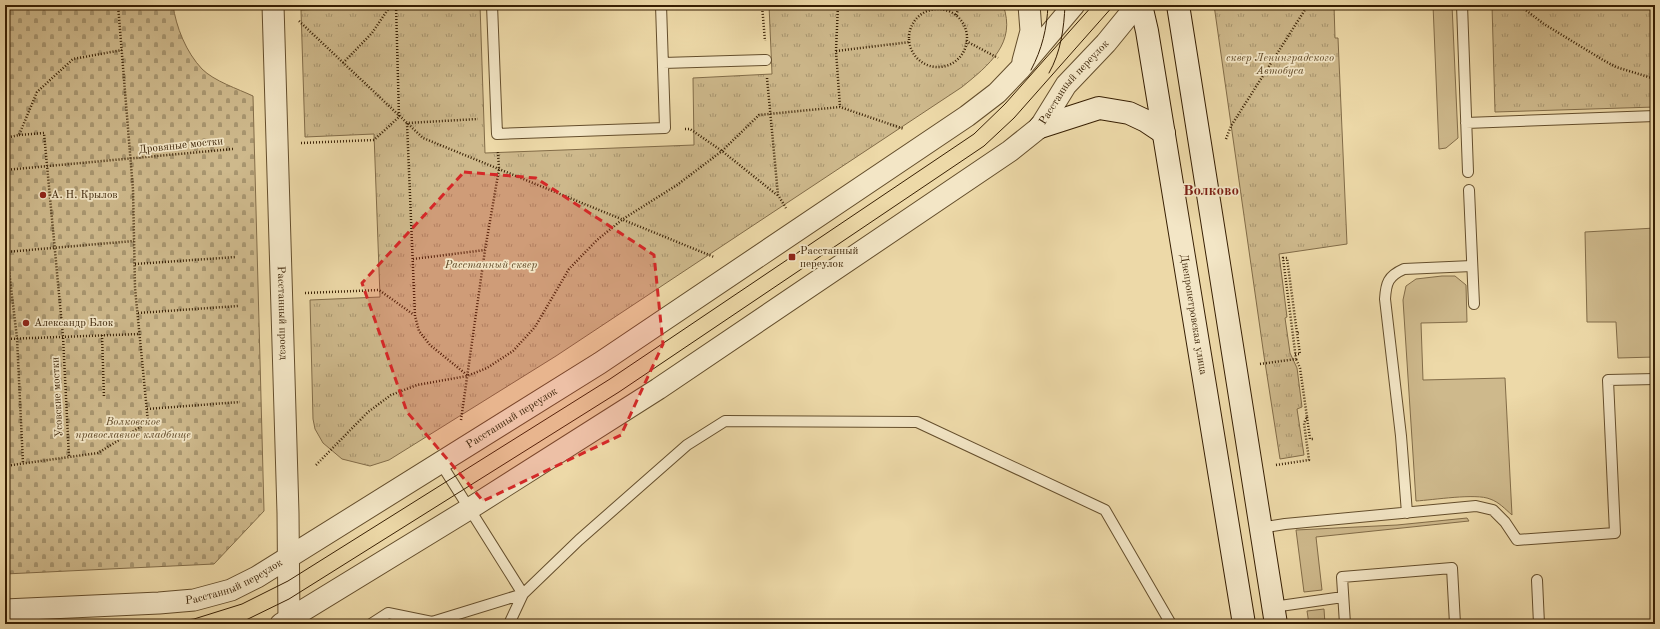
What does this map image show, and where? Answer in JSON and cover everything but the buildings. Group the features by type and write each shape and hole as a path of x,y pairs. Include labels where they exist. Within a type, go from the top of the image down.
{"main road":[{"name":"Днепропетровская улица","path":"1141,5 1147,31 1244,624"},
{"path":"1178,5 1275,615"},
{"path":"1040,127 1099,108 1129,113 1146,121 1164,134"}],"street":[{"name":"Расстанный проезд","path":"273,5 288,557 285,622"},
{"path":"1020,69 1031,31 1029,5"},
{"name":"Расстанный переулок","path":"5,610 194,600 231,590 256,577 600,363 749,264 984,103 997,93 1020,69 1074,5"},
{"name":"Расстанный переулок","path":"285,622 469,509 658,389 1003,155 1040,127 1066,85 1106,42 1137,5"}],"lane":[{"path":"492,5 497,134 665,128 661,5"},
{"path":"1462,5 1468,172"},
{"path":"663,63 766,60"},
{"path":"1466,123 1655,116"},
{"path":"1469,190 1474,304"},
{"path":"1407,513 1401,436 1385,299 1386,285 1393,274 1404,269 1472,266"},
{"path":"1260,528 1285,524 1476,506 1493,510 1506,522 1517,540 1615,533 1608,380 1655,379"},
{"path":"509,624 523,594 579,540 687,445 724,421 916,422 1105,510 1171,624"},
{"path":"440,462 523,594"},
{"path":"1345,624 1342,577 1452,568 1454,624"},
{"path":"1537,580 1539,624"},
{"path":"371,624 388,613 432,622 523,594"},
{"path":"1275,615 1343,597"}],"path":[{"path":"5,466 98,453 148,422 138,313 131,159 118,5"},
{"path":"343,63 372,33 391,5"},
{"path":"299,143 374,140 399,117 396,5"},
{"path":"762,5 778,195"},
{"path":"838,5 836,51 840,107"},
{"path":"956,16 960,5"},
{"path":"1224,144 1231,126 1308,5"},
{"path":"1519,5 1544,24 1603,60 1616,67 1655,79"},
{"path":"940,9 956,16 965,27 966,41 960,56 954,62 938,66 923,62 912,50 910,42 909,34 917,18 924,13 940,9"},
{"path":"966,41 996,57"},
{"path":"836,51 910,42"},
{"path":"5,138 19,135 37,92 73,59 122,50"},
{"path":"316,465 368,412 391,395 417,385 467,376 487,368 512,350 535,327 569,269 597,240 623,219 677,185 722,151 759,115 840,107 906,130"},
{"path":"467,376 430,345 419,331 415,316 407,124 496,118"},
{"path":"665,128 690,129 722,151 778,195 787,210"},
{"name":"Усовские мостки","path":"19,135 44,133 63,336 70,457"},
{"path":"461,423 484,250 499,169 497,134"},
{"name":"Дровяные мостки","path":"5,170 232,149"},
{"path":"5,238 17,338 23,464"},
{"path":"6,252 134,241"},
{"path":"413,259 484,250"},
{"path":"135,264 236,257"},
{"path":"1295,354 1300,354 1298,332 1287,258 1283,258 1295,354 1300,368 1310,439 1313,439"},
{"path":"303,293 379,290 415,316"},
{"path":"138,313 238,306"},
{"path":"5,339 140,334"},
{"path":"102,335 104,398"},
{"path":"1260,364 1296,359"},
{"path":"147,410 240,402"},
{"path":"1276,465 1309,460 1304,423 1307,417"}],"highlighted area":[{"path":"464,172 536,178 654,255 663,344 621,435 483,501 407,412 362,283"}],"green space":[{"name":"Волковское православное кладбище","path":"5,5 173,5 179,30 183,39 191,55 202,69 219,81 253,96 264,511 214,564 5,574"},
{"name":"Расстанный сквер","path":"407,5 480,5 485,153 694,145 693,78 772,74 769,5 1003,5 1006,19 1006,31 998,52 991,61 962,87 556,356 389,460 370,466 342,459 323,443 315,429 313,419 310,300 380,297 374,134 305,137 301,10"},
{"name":"сквер Ленинградского Автобуса","path":"1214,5 1334,5 1335,38 1338,38 1347,244 1279,254 1290,353 1297,368 1302,407 1297,409 1304,455 1280,459"},
{"path":"1433,5 1452,5 1458,138 1446,148 1439,149"},
{"path":"1492,5 1655,5 1655,107 1495,112"},
{"path":"1655,228 1655,357 1618,358 1616,322 1587,322 1585,232"},
{"path":"1455,276 1466,285 1467,322 1421,323 1423,380 1505,378 1512,515 1496,502 1483,497 1416,501 1403,300 1406,286 1416,279"},
{"path":"1467,518 1469,521 1316,537 1322,590 1304,592 1296,530 1397,525"},
{"path":"1324,609 1325,624 1309,624 1307,611"}],"tram line":[{"path":"1031,70 1043,39 1048,5"},
{"path":"1049,73 1061,40 1065,5"},
{"path":"156,624 194,619 242,604 288,581 610,379 974,134 1005,104 1093,5"},
{"path":"233,624 246,620 289,599 619,392 984,146 1014,118 1114,5"}],"place":[{"name":"А. Н. Крылов","path":"43,195"},
{"name":"Расстанный переулок","path":"792,257"},
{"name":"Александр Блок","path":"26,323"}],"district":[{"name":"Волково","path":"1211,191"}]}
